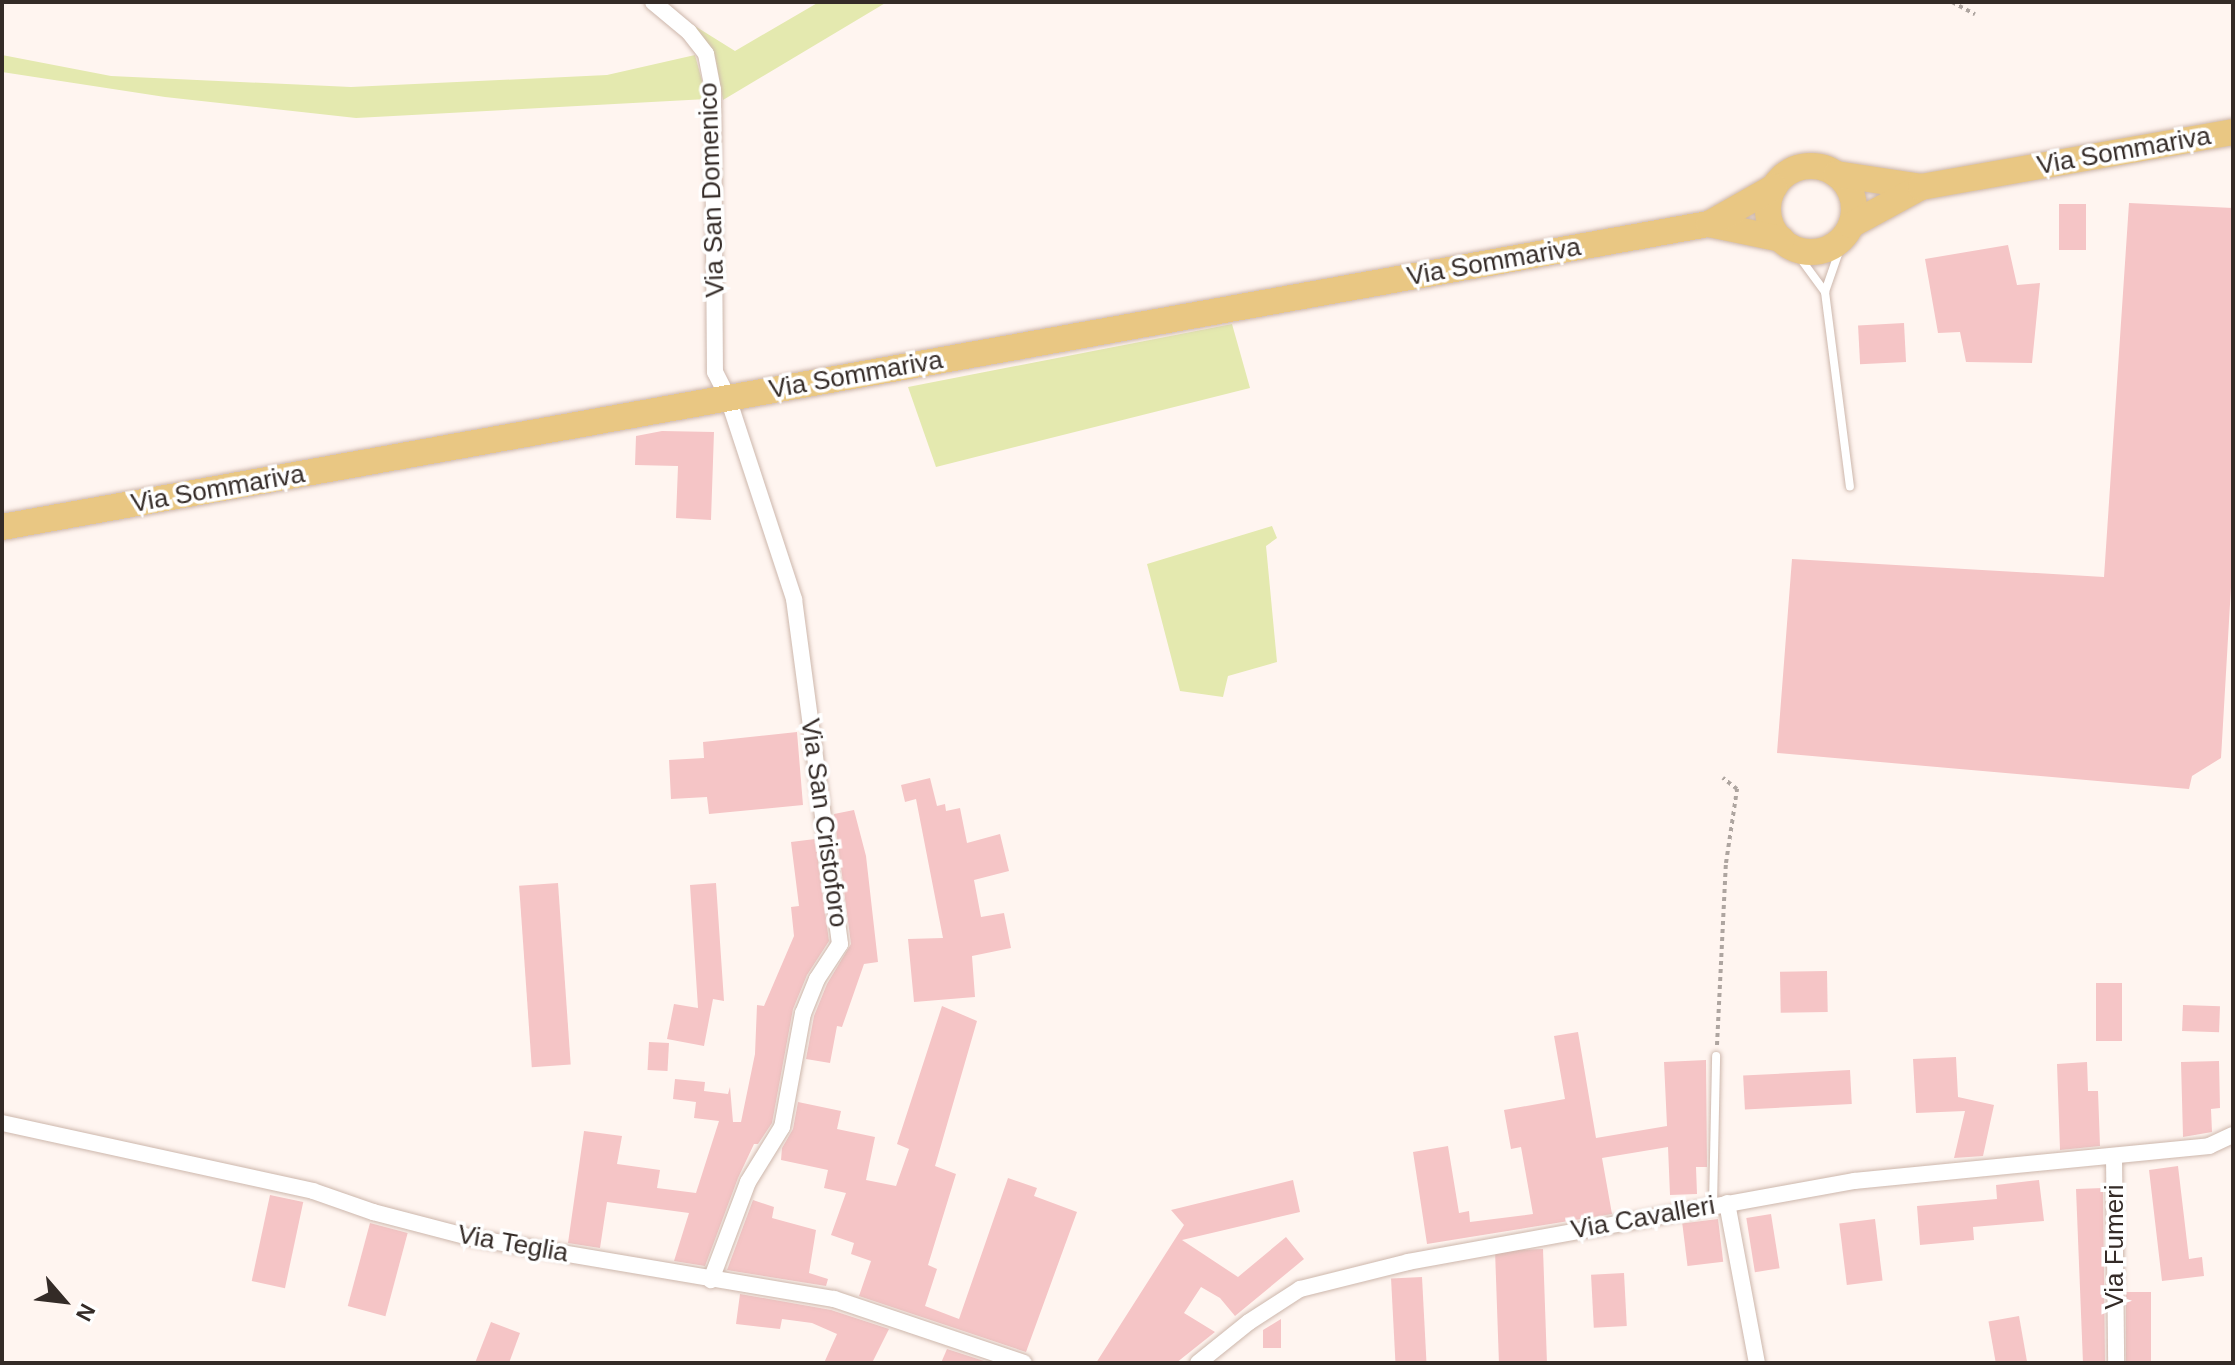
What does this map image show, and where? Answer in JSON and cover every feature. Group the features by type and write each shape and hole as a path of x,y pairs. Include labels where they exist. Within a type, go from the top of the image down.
{"main road":[{"name":"Via Sommariva","path":"1836,174 1921,187 2233,132"},
{"path":"1810,166 1836,174 1852,197 1848,231 1820,251 1786,243 1769,214 1774,187 1796,169 1810,166"},
{"name":"Via Sommariva","path":"2,527 1709,224 1774,187"},
{"name":"Via Sommariva","path":"1848,231 1921,187"},
{"name":"Via Sommariva","path":"1709,224 1786,243"}],"street":[{"name":"Via San Domenico","path":"653,2 689,32 706,54 713,90 715,372 728,398"},
{"name":"Via San Cristoforo","path":"711,1280 748,1182 782,1127 803,1013 817,979 840,944 794,599 728,398"},
{"name":"Via Teglia","path":"2,1123 313,1191 430,1229 834,1299 1024,1363"},
{"name":"Via Fumeri","path":"2116,1363 2114,1156 2209,1146 2233,1135"},
{"name":"Via Cavalleri","path":"1198,1363 1249,1322 1300,1289 1408,1262 1854,1181 2114,1156"},
{"path":"1720,1204 1757,1363"}],"lane":[{"path":"1848,231 1825,292 1850,486"},
{"path":"1786,243 1825,292"},
{"path":"1716,1056 1720,1204"}],"path":[{"path":"1952,2 1975,14"},
{"path":"1716,1056 1726,863 1737,789 1723,778"}],"green space":[{"path":"819,2 887,2 723,100 715,56 674,13 735,51"},
{"path":"2,55 111,76 351,87 607,75 695,55 707,99 356,118 165,97 2,72"},
{"path":"1232,324 1250,388 936,467 908,387"},
{"path":"1272,526 1277,538 1266,546 1277,662 1228,676 1223,697 1180,691 1147,564"}],"building":[{"path":"2129,203 2233,208 2233,553 2221,758 2192,776 2189,789 1777,753 1792,559 2104,577"},
{"path":"2059,204 2086,204 2086,250 2059,250"},
{"path":"2008,245 2017,285 2040,283 2032,363 1966,362 1960,332 1938,333 1925,259"},
{"path":"1904,323 1906,362 1860,364 1858,325"},
{"path":"662,431 714,432 711,520 676,518 678,466 635,465 636,436"},
{"path":"797,732 803,805 709,814 707,797 671,799 669,760 704,758 703,742"},
{"path":"930,778 937,806 945,804 946,811 960,808 967,843 1000,834 1009,871 974,880 981,917 1004,913 1011,948 972,956 975,997 914,1002 908,939 943,938 916,799 905,802 901,785"},
{"path":"854,810 866,856 878,962 864,964 842,1027 837,1026 830,1063 806,1059 814,1016 827,984 851,944 834,814"},
{"path":"815,839 829,941 807,975 793,1009 772,1123 758,1144 754,1144 738,1178 705,1266 674,1261 689,1213 607,1202 600,1248 568,1243 584,1131 622,1136 617,1164 660,1170 657,1188 696,1193 719,1121 694,1118 696,1102 673,1099 675,1079 705,1082 704,1091 728,1094 730,1087 733,1122 741,1122 755,1054 757,1005 764,1006 794,936 791,907 799,906 791,842"},
{"path":"558,883 571,1065 532,1067 519,886"},
{"path":"716,883 724,1001 713,999 704,1046 667,1039 674,1004 698,1008 690,885"},
{"path":"1827,971 1828,1012 1781,1013 1780,972"},
{"path":"2096,983 2122,983 2122,1041 2096,1041"},
{"path":"2183,1005 2220,1006 2219,1032 2182,1031"},
{"path":"942,1006 977,1021 935,1166 956,1174 928,1265 937,1269 925,1306 959,1319 1008,1178 1037,1188 1034,1196 1077,1212 1026,1352 859,1296 871,1261 851,1254 854,1243 831,1235 846,1193 824,1188 828,1170 781,1160 782,1148 793,1129 798,1102 841,1111 837,1129 875,1137 866,1180 896,1186 909,1149 897,1144"},
{"path":"1578,1032 1596,1138 1667,1126 1664,1062 1706,1060 1707,1167 1696,1167 1697,1194 1670,1195 1668,1147 1602,1158 1612,1214 1427,1244 1413,1152 1448,1146 1459,1213 1469,1211 1470,1222 1533,1214 1521,1147 1511,1149 1504,1110 1565,1099 1554,1036"},
{"path":"649,1042 669,1043 668,1071 648,1070"},
{"path":"1956,1057 1958,1097 1994,1105 1983,1156 1954,1158 1965,1111 1916,1113 1913,1059"},
{"path":"2219,1061 2220,1108 2211,1109 2212,1132 2183,1137 2181,1062"},
{"path":"2087,1062 2088,1091 2098,1091 2100,1146 2060,1150 2057,1064"},
{"path":"1850,1070 1852,1104 1745,1110 1743,1076"},
{"path":"2178,1166 2189,1259 2202,1257 2204,1276 2162,1281 2149,1170"},
{"path":"1293,1180 1300,1212 1182,1240 1238,1277 1286,1237 1304,1259 1235,1316 1220,1298 1201,1287 1184,1313 1215,1332 1176,1363 1096,1363 1184,1225 1171,1210"},
{"path":"2039,1180 2044,1221 1973,1227 1974,1240 1920,1245 1917,1206 1997,1199 1996,1185"},
{"path":"2103,1188 2105,1363 2083,1363 2076,1189"},
{"path":"270,1195 303,1202 285,1288 252,1281"},
{"path":"753,1200 774,1207 772,1218 816,1230 809,1273 828,1279 826,1286 727,1270"},
{"path":"1771,1214 1780,1268 1755,1272 1746,1218"},
{"path":"1718,1219 1723,1262 1688,1266 1682,1223"},
{"path":"1875,1219 1883,1281 1847,1285 1839,1223"},
{"path":"370,1223 408,1233 385,1316 348,1306"},
{"path":"1543,1249 1547,1363 1499,1363 1495,1251"},
{"path":"1624,1273 1627,1326 1594,1328 1591,1275"},
{"path":"1422,1277 1427,1363 1395,1363 1391,1279"},
{"path":"2126,1292 2151,1292 2151,1363 2126,1363"},
{"path":"740,1294 831,1310 889,1329 872,1363 824,1363 837,1334 812,1323 782,1319 780,1329 736,1324"},
{"path":"2019,1316 2027,1363 1996,1363 1988,1321"},
{"path":"1281,1319 1281,1348 1263,1348 1263,1330"},
{"path":"491,1322 520,1333 509,1363 475,1363"},
{"path":"947,1349 984,1361 941,1363"}]}
